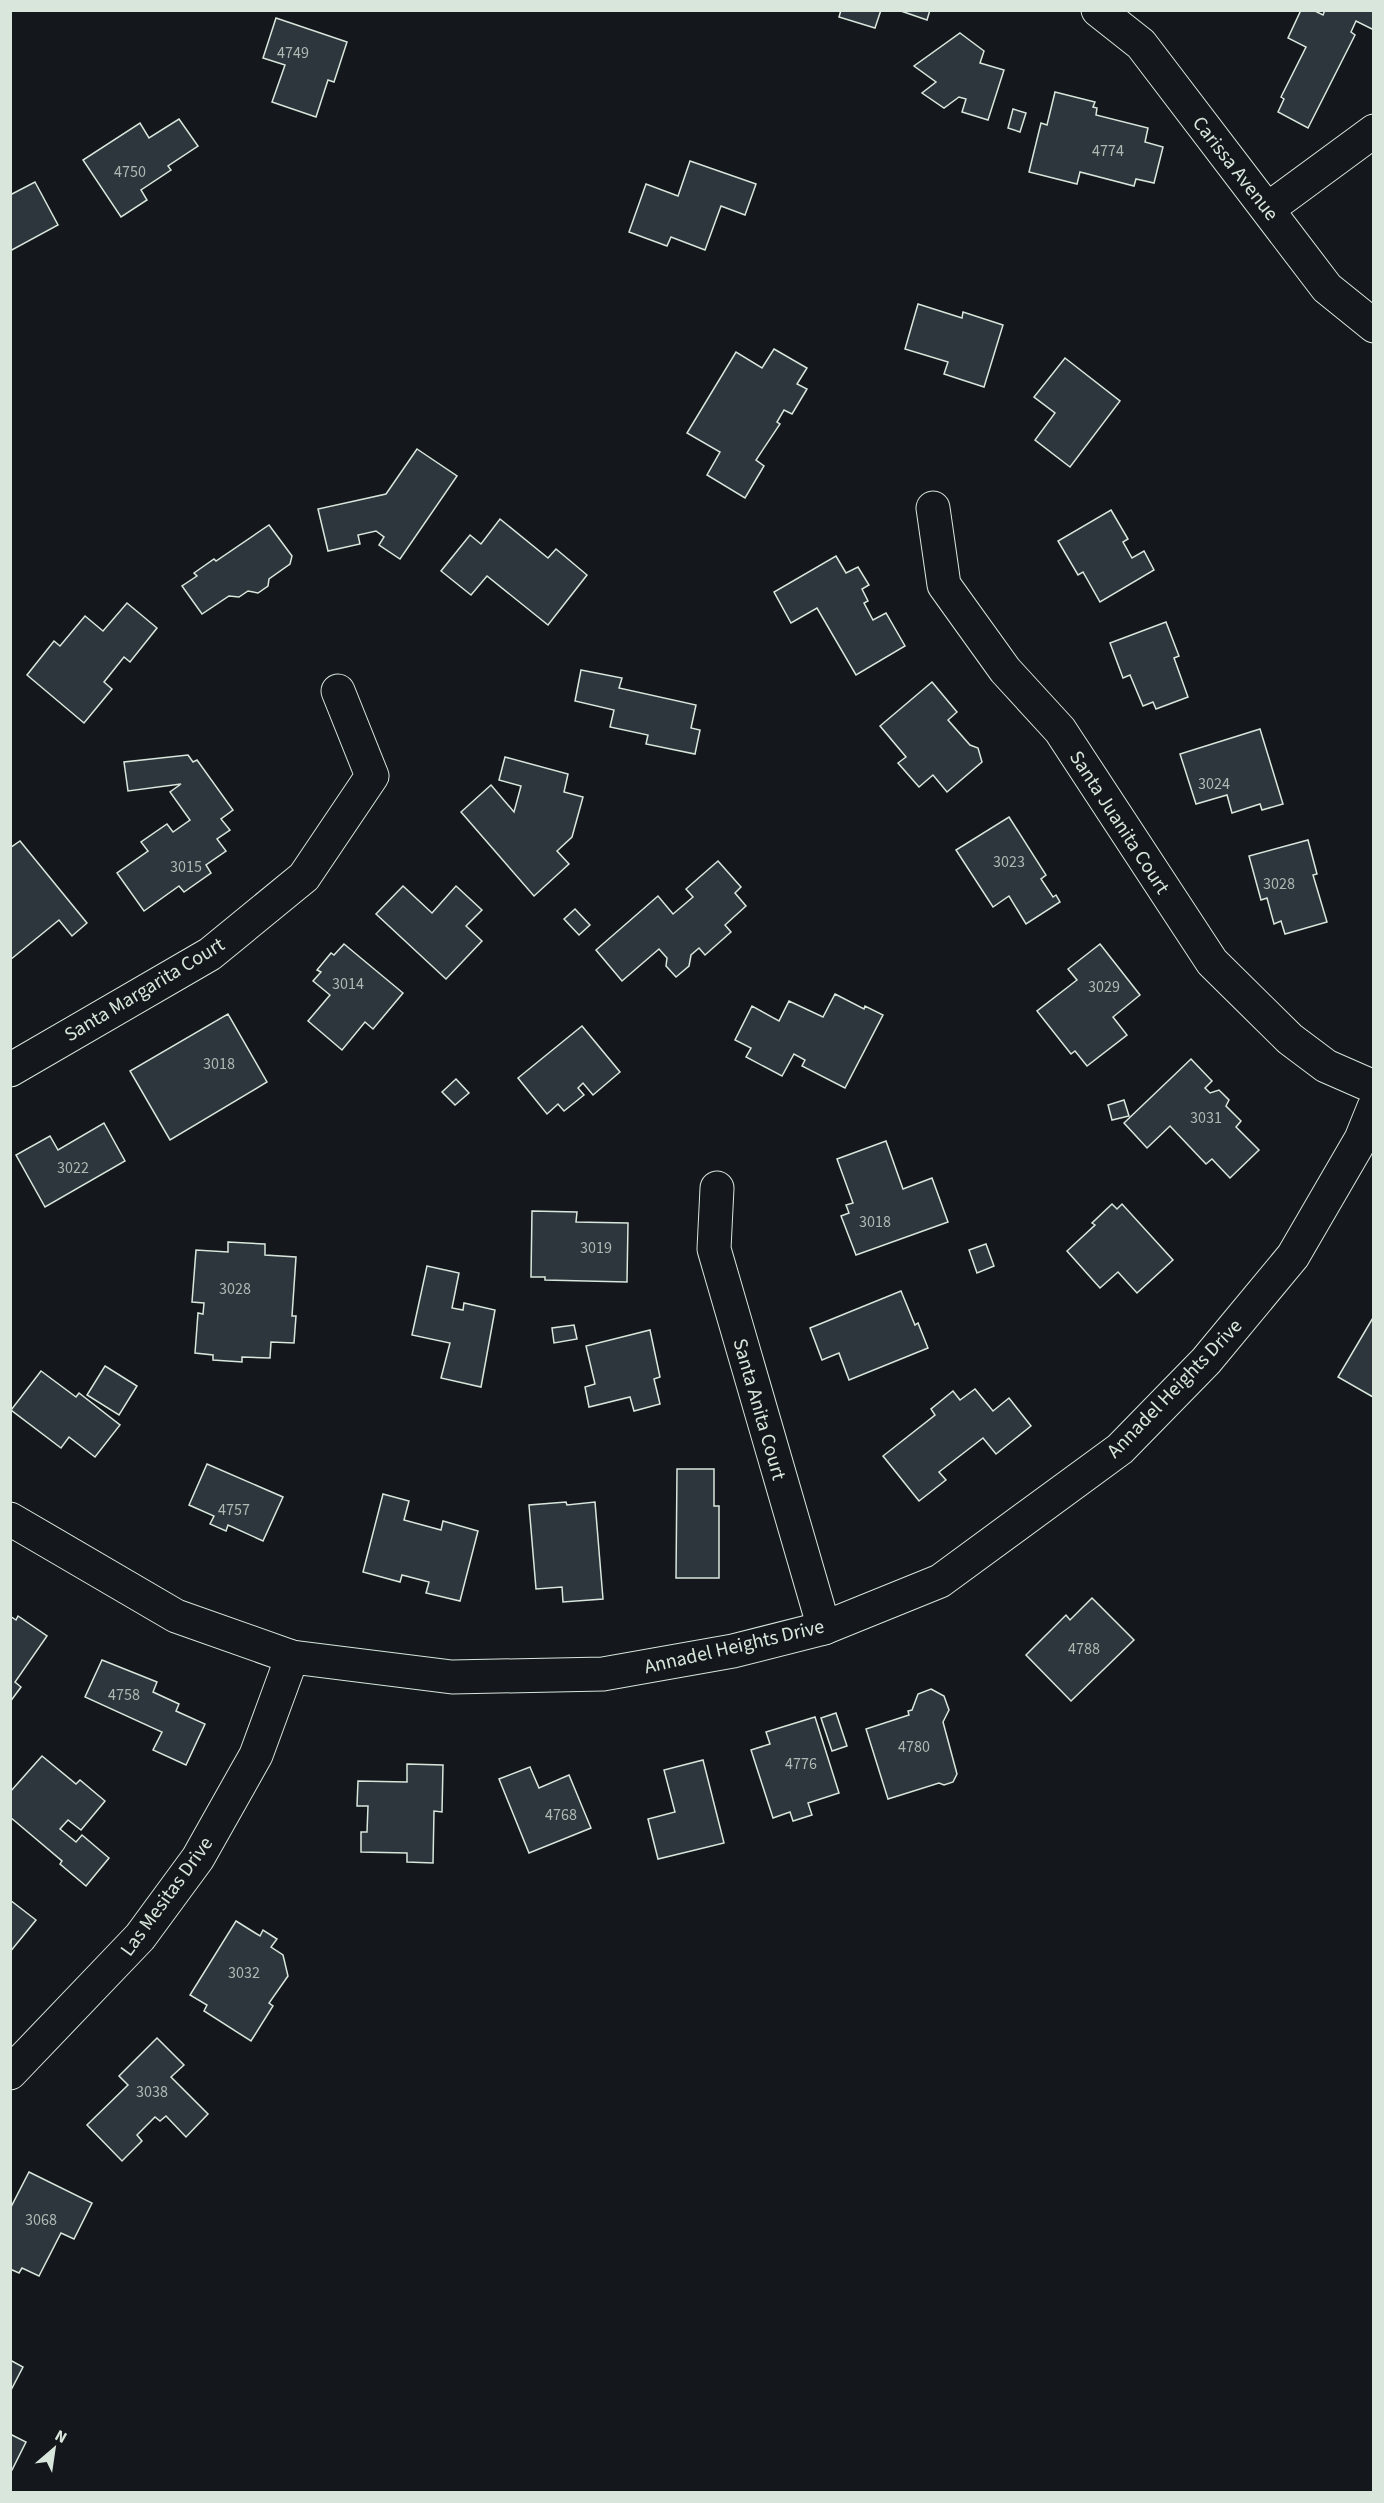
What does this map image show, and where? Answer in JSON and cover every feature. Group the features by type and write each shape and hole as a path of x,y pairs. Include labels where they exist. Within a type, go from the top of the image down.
{"street":[{"name":"Carissa Avenue","path":"1098,10 1141,44 1327,288 1374,326"},
{"path":"1269,209 1374,131"},
{"name":"Santa Juanita Court","path":"933,508 944,585 1005,670 1060,729 1212,962 1290,1039 1326,1066 1374,1088"},
{"name":"Santa Margarita Court","path":"10,1070 210,954 303,877 372,776 338,691"},
{"name":"Annadel Heights Drive","path":"10,1519 176,1616 292,1657 452,1677 603,1674 733,1651 824,1628 940,1581 1120,1449 1206,1361 1293,1256 1367,1142 1374,1107"},
{"name":"Santa Anita Court","path":"717,1188 714,1249 824,1628"},
{"name":"Las Mesitas Drive","path":"10,2073 140,1937 198,1858 256,1755 292,1657"}],"building":[{"path":"841,10 881,10 875,28 839,17"},
{"path":"898,10 930,10 927,20"},
{"path":"1301,10 1313,10 1323,15 1325,10 1374,10 1374,30 1356,21 1351,32 1355,35 1308,128 1278,112 1284,99 1281,97 1306,47 1288,38"},
{"path":"276,18 347,42 334,82 328,80 316,117 272,102 285,65 263,58"},
{"path":"960,33 984,51 980,63 1004,70 988,120 962,112 966,99 959,97 944,108 922,93 936,82 914,66"},
{"path":"1055,92 1095,102 1093,107 1097,108 1096,115 1148,128 1145,142 1163,147 1154,183 1136,179 1134,186 1080,172 1077,184 1029,172 1041,123 1047,125"},
{"path":"1013,109 1026,113 1020,132 1008,128"},
{"path":"179,119 198,146 168,166 171,170 141,190 147,200 121,217 83,160 140,123 149,138"},
{"path":"690,161 756,184 745,215 721,206 705,250 671,237 667,246 629,232 646,184 678,196"},
{"path":"35,182 58,225 10,251 10,195"},
{"path":"918,304 962,318 963,312 1003,325 984,387 944,374 948,362 905,349"},
{"path":"774,349 807,368 797,384 807,389 792,414 784,410 777,422 780,424 756,460 764,466 745,498 707,475 720,452 687,433 736,352 762,368"},
{"path":"1065,358 1120,401 1070,467 1035,440 1055,413 1034,397"},
{"path":"417,449 457,476 400,559 379,545 384,537 376,531 358,535 360,544 328,551 318,509 386,494"},
{"path":"1111,510 1128,539 1123,542 1132,558 1144,551 1154,570 1100,602 1083,572 1078,575 1058,541"},
{"path":"500,519 548,558 556,549 587,575 548,625 487,576 471,595 441,571 470,535 481,544"},
{"path":"269,525 292,556 290,564 269,579 268,586 258,593 248,591 239,597 229,596 202,614 182,586 197,576 194,573"},
{"path":"836,556 846,573 858,567 869,585 862,589 868,601 864,603 873,620 886,613 905,646 856,675 817,608 791,623 774,592"},
{"path":"127,603 157,628 130,662 124,657 104,682 112,689 84,723 27,675 54,641 60,646 85,616 103,631"},
{"path":"1166,622 1179,656 1174,658 1188,697 1156,709 1153,702 1143,706 1130,675 1123,678 1110,643"},
{"path":"581,670 622,678 619,688 696,705 691,728 700,730 695,754 646,744 648,735 610,727 614,710 575,701"},
{"path":"932,682 957,712 948,720 970,745 978,748 982,762 947,792 933,775 919,787 898,763 906,757 880,726"},
{"path":"1260,729 1283,804 1262,810 1260,804 1232,813 1227,795 1196,804 1180,754"},
{"path":"188,755 193,762 197,760 233,810 221,819 230,830 217,839 226,851 206,865 211,873 184,892 179,886 144,911 117,873 148,851 141,842 167,824 173,832 190,820 170,792 181,784 128,791 124,762"},
{"path":"505,757 568,774 564,792 583,797 572,837 557,851 569,864 534,896 461,812 491,785 514,812 521,786 499,780"},
{"path":"1009,817 1046,875 1041,879 1053,897 1056,895 1060,902 1026,924 1009,896 993,907 956,850"},
{"path":"1308,840 1317,874 1313,875 1327,922 1285,934 1281,921 1274,924 1267,898 1261,900 1249,856"},
{"path":"20,841 87,923 72,936 59,920 10,960 10,848"},
{"path":"718,861 741,887 735,893 746,906 725,925 731,932 705,955 699,948 691,955 689,966 676,977 666,966 667,958 659,949 622,981 596,950 658,896 673,914 693,897 686,889"},
{"path":"403,886 432,913 456,886 482,910 466,926 482,941 446,979 376,914"},
{"path":"575,909 590,925 579,935 564,919"},
{"path":"344,944 403,993 373,1029 365,1022 342,1050 308,1021 330,995 313,981 321,972 317,970 331,953 334,955"},
{"path":"1100,944 1140,995 1113,1017 1127,1035 1087,1066 1075,1051 1071,1054 1037,1011 1077,980 1068,969"},
{"path":"835,994 864,1009 865,1006 883,1015 845,1088 802,1066 805,1060 794,1054 782,1076 746,1057 751,1048 735,1040 752,1006 779,1021 789,1001 823,1017"},
{"path":"228,1014 267,1082 170,1140 130,1071"},
{"path":"582,1026 620,1072 593,1095 583,1083 578,1088 584,1095 564,1111 558,1104 547,1114 518,1078"},
{"path":"1191,1059 1212,1081 1205,1088 1210,1093 1219,1090 1229,1100 1226,1106 1241,1121 1236,1127 1259,1150 1230,1178 1212,1159 1206,1164 1170,1126 1147,1148 1124,1123"},
{"path":"456,1079 469,1093 455,1105 442,1092"},
{"path":"1124,1100 1129,1116 1112,1120 1108,1105"},
{"path":"104,1123 125,1161 45,1207 16,1155 50,1136 58,1150"},
{"path":"886,1141 903,1189 932,1178 948,1222 856,1255 841,1216 849,1213 846,1205 853,1203 837,1159"},
{"path":"1112,1204 1117,1209 1122,1204 1173,1260 1137,1293 1118,1272 1100,1288 1067,1251 1095,1225 1092,1223"},
{"path":"532,1211 577,1212 576,1222 628,1223 627,1282 545,1280 545,1277 531,1277"},
{"path":"228,1242 265,1244 265,1255 296,1257 292,1316 296,1316 294,1343 271,1342 270,1358 242,1357 242,1362 213,1360 213,1355 195,1353 198,1313 203,1314 204,1303 192,1302 196,1250 228,1252"},
{"path":"986,1244 994,1266 977,1273 969,1250"},
{"path":"427,1266 459,1273 452,1308 463,1310 464,1303 495,1310 481,1387 441,1378 450,1343 412,1335"},
{"path":"901,1291 915,1325 918,1323 928,1348 849,1380 839,1353 822,1360 810,1328"},
{"path":"1374,1316 1374,1396 1373,1397 1338,1377"},
{"path":"574,1325 577,1339 554,1343 552,1328"},
{"path":"650,1330 660,1377 654,1379 660,1404 634,1411 630,1397 589,1407 585,1387 595,1384 586,1346"},
{"path":"105,1366 137,1386 119,1415 87,1395"},
{"path":"41,1371 76,1397 79,1393 120,1425 95,1457 69,1437 61,1448 11,1410"},
{"path":"975,1389 993,1411 1009,1398 1031,1426 996,1454 983,1438 939,1472 946,1480 919,1501 883,1456 935,1415 931,1409 953,1391 960,1400"},
{"path":"207,1464 283,1497 263,1541 228,1525 226,1531 210,1524 214,1516 189,1505"},
{"path":"677,1469 714,1469 714,1506 719,1506 719,1578 676,1578"},
{"path":"383,1494 409,1501 404,1520 441,1530 443,1521 478,1531 460,1601 426,1593 429,1582 402,1575 400,1582 363,1572"},
{"path":"566,1502 567,1505 595,1502 603,1599 563,1602 562,1587 536,1589 529,1505"},
{"path":"1092,1598 1134,1640 1071,1701 1026,1655 1066,1615 1070,1620"},
{"path":"10,1616 16,1620 18,1616 47,1636 15,1682 21,1687 10,1702"},
{"path":"102,1660 157,1682 153,1692 179,1704 176,1711 205,1724 186,1765 153,1750 162,1732 85,1697"},
{"path":"931,1689 944,1696 949,1710 943,1722 957,1774 953,1782 944,1785 939,1783 888,1799 866,1729 909,1715 908,1711 912,1710 918,1694"},
{"path":"836,1713 847,1746 832,1751 821,1718"},
{"path":"815,1717 839,1793 808,1803 812,1815 793,1821 790,1812 773,1818 751,1750 770,1744 766,1732"},
{"path":"42,1756 76,1784 80,1780 105,1801 81,1830 68,1820 60,1829 76,1842 82,1835 109,1858 86,1886 60,1864 62,1861 10,1817 10,1792"},
{"path":"703,1760 724,1843 658,1859 648,1819 675,1812 664,1770"},
{"path":"407,1764 443,1765 442,1812 434,1811 433,1863 407,1862 407,1853 361,1852 361,1832 367,1832 368,1806 357,1806 358,1781 407,1782"},
{"path":"530,1767 539,1788 569,1775 591,1828 529,1853 499,1779"},
{"path":"10,1900 36,1920 10,1952"},
{"path":"236,1921 260,1936 263,1930 277,1939 271,1947 283,1955 288,1976 269,2003 273,2006 251,2041 204,2011 207,2005 190,1995"},
{"path":"157,2038 184,2065 171,2077 208,2114 186,2137 166,2116 160,2121 155,2117 137,2135 142,2141 122,2161 87,2125 128,2085 119,2076"},
{"path":"29,2172 92,2203 74,2239 61,2233 39,2276 22,2268 19,2273 10,2269 10,2209"},
{"path":"10,2360 23,2367 10,2392"},
{"path":"10,2434 26,2442 12,2470 10,2470"}]}
